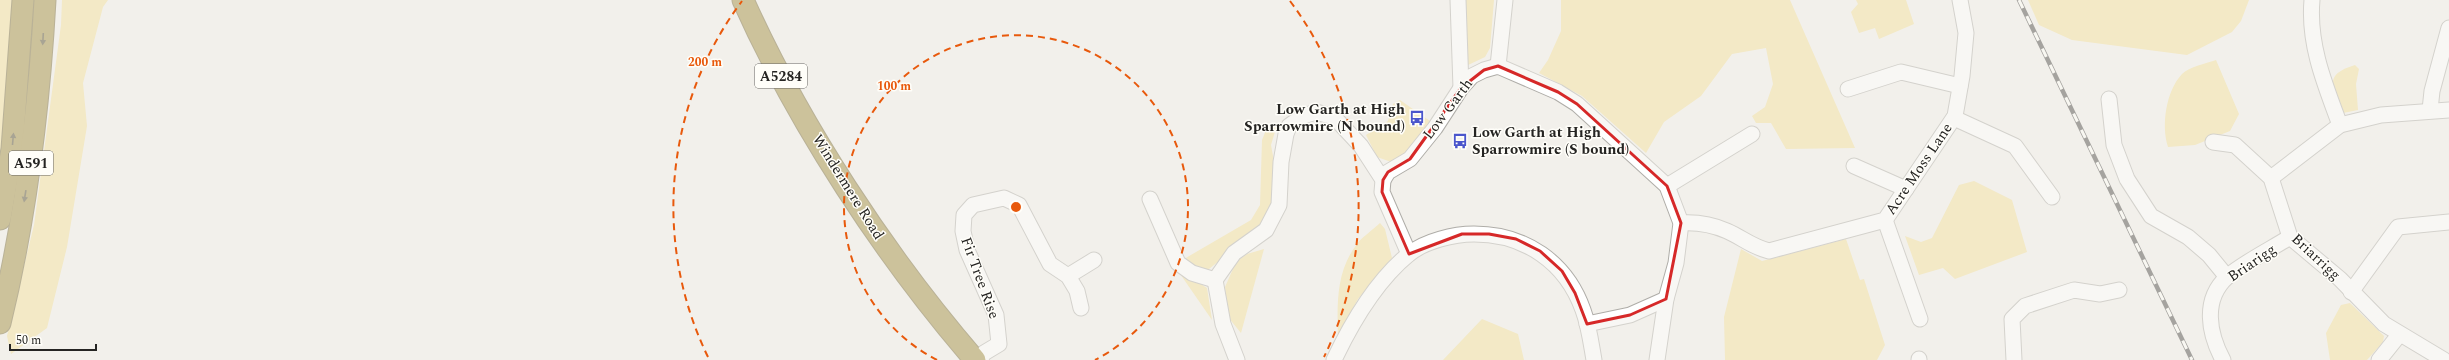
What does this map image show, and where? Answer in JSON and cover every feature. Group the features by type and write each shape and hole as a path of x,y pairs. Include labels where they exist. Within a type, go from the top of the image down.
{"highway":[{"name":"A591","path":"0,219 12,148 23,0"},
{"name":"A591","path":"0,323 13,270 32,156 41,73 44,0"},
{"name":"Windermere Road","path":"743,0 790,92 858,203 903,270 974,360"}],"street":[{"path":"1458,0 1461,88"},
{"path":"1505,0 1498,66 1558,92 1577,104 1667,186 1681,223 1676,263 1666,299 1657,360"},
{"name":"Acre Moss Lane","path":"1681,223 1701,222 1727,231 1753,247 1769,251 1885,220 1954,118 1960,86 1966,33 1960,0"},
{"path":"2312,0 2310,18 2319,67 2340,125"},
{"path":"2430,110 2432,91 2449,28"},
{"name":"Low Garth","path":"1383,180 1388,172 1410,159 1435,128 1461,88 1472,76 1498,66"},
{"path":"1848,89 1901,72 1960,86"},
{"path":"2109,99 2114,145 2127,179 2151,216 2188,237 2209,255 2227,277"},
{"path":"2271,178 2340,125 2381,115 2430,110 2449,110"},
{"path":"1237,360 1223,324 1215,280 1234,253 1266,230 1279,205 1281,162 1286,134 1289,126 1303,116 1316,112 1334,117 1361,146 1383,180 1382,192 1409,254"},
{"path":"1954,118 2015,146 2052,197"},
{"path":"1667,186 1752,134"},
{"name":"Briarrigg","path":"2213,142 2235,145 2271,178 2290,237 2340,279 2351,292 2384,324 2399,335 2444,360"},
{"path":"1854,166 1906,189"},
{"name":"Fir Tree Rise","path":"980,360 984,353 999,344 996,315 967,250 963,231 964,215 973,205 1004,198 1019,205 1050,264 1068,276 1077,291 1081,308"},
{"path":"1150,199 1178,263 1192,273 1215,280"},
{"path":"1885,220 1920,319"},
{"path":"2351,292 2398,227 2449,222"},
{"path":"1334,360 1343,341 1371,295 1409,254 1434,242 1462,234 1489,234 1516,239 1540,252 1562,271 1575,293 1587,324 1594,360"},
{"name":"Briarigg","path":"2222,360 2214,343 2209,316 2217,293 2227,277 2290,237"},
{"path":"1068,276 1094,260"},
{"path":"2014,360 2012,319 2025,306 2074,290 2100,294 2119,290"},
{"path":"1587,324 1630,315 1666,299"},
{"path":"2380,360 2399,335"}],"highlighted area":[{"path":"1498,66 1558,92 1577,104 1667,186 1681,223 1666,299 1630,315 1587,324 1575,293 1562,271 1540,251 1516,239 1489,234 1462,234 1409,254 1391,216 1382,192 1383,180 1388,172 1410,159 1461,88 1484,70"}],"shaded area":[{"path":"0,0 14,0 10,86 0,165"},
{"path":"62,0 108,0 103,7 83,83 87,126 67,247 47,328 11,354 7,336 34,225 61,25"},
{"path":"1464,0 1494,0 1490,48 1485,57 1466,66"},
{"path":"1561,0 1790,0 1855,148 1786,149 1771,123 1756,123 1752,116 1765,107 1773,84 1766,48 1732,54 1701,96 1664,122 1646,153 1582,96 1539,73 1548,60 1561,31"},
{"path":"1856,0 1906,0 1914,24 1879,39 1875,28 1859,33 1851,12 1858,4"},
{"path":"2028,0 2249,0 2241,21 2232,32 2187,55 2072,40 2039,25"},
{"path":"2216,60 2239,114 2230,131 2195,145 2168,147 2165,119 2166,109 2172,89 2182,74 2189,69"},
{"path":"2355,65 2359,69 2356,84 2358,110 2343,113 2334,89 2334,78 2338,73"},
{"path":"1400,100 1430,121 1408,153 1394,163 1377,157 1366,135 1388,121 1393,104"},
{"path":"1277,125 1271,145 1275,167 1272,208 1261,227 1209,269 1201,270 1184,259 1251,220 1260,205 1262,140 1266,130"},
{"path":"1974,181 2012,200 2027,252 1955,279 1943,268 1919,275 1905,236 1921,242 1932,238 1959,185"},
{"path":"1380,223 1385,229 1392,258 1358,299 1338,336 1339,288 1345,265 1350,254 1362,238"},
{"path":"1846,239 1860,280 1864,279 1885,345 1877,360 1725,360 1724,317 1741,249 1762,261"},
{"path":"1264,249 1241,333 1228,317 1225,287 1236,262 1247,254"},
{"path":"1176,268 1207,288 1212,320"},
{"path":"2350,303 2384,336 2383,342 2367,360 2330,360 2326,333 2341,305"},
{"path":"1482,319 1518,334 1524,360 1443,360"}],"railway":[{"path":"2019,0 2192,360"}],"place":[{"name":"Low Garth at High Sparrowmire (N bound)","path":"1417,118"},
{"name":"Low Garth at High Sparrowmire (S bound)","path":"1460,141"}]}
